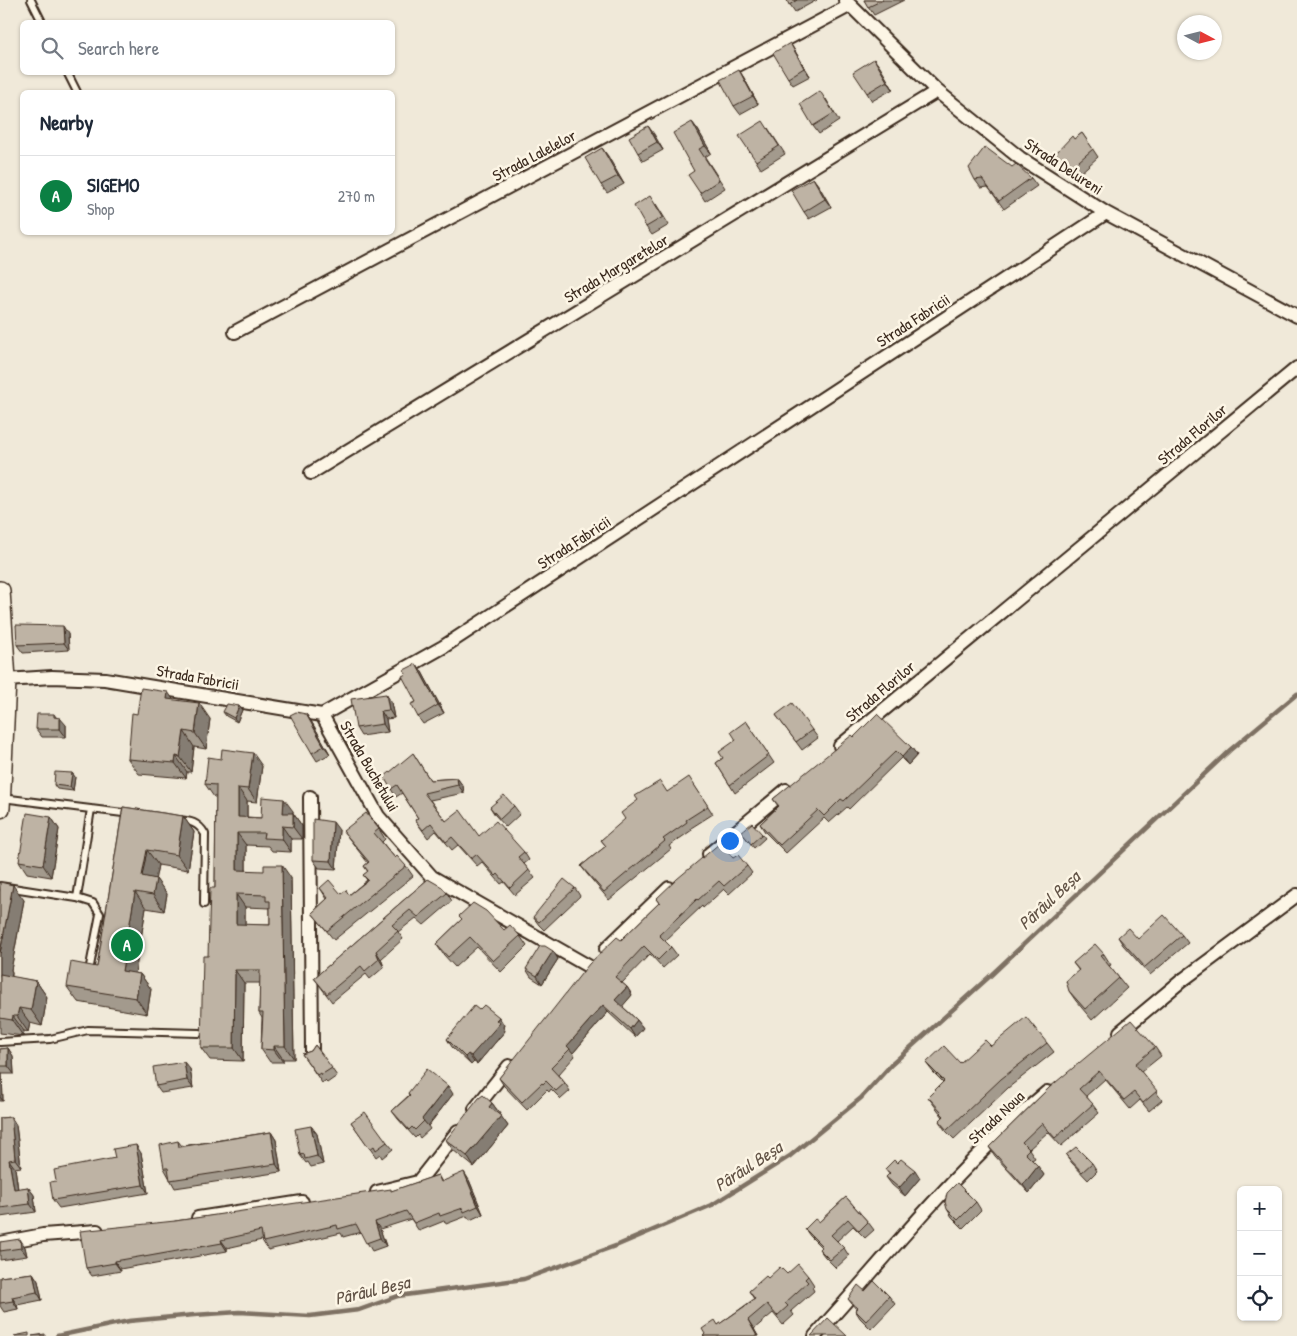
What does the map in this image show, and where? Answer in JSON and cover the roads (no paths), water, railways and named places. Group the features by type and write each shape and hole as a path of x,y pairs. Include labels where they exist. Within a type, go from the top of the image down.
{"main road":[{"path":"0,591 6,680 1,803"}],"street":[{"name":"Strada Delureni","path":"847,3 937,91 1020,158 1106,213 1297,316"},
{"name":"Strada Lalelelor","path":"235,332 847,3"},
{"name":"Strada Margaretelor","path":"311,472 937,91"},
{"name":"Strada Fabricii","path":"6,680 52,676 106,678 322,715 443,648 1106,213"},
{"name":"Strada Florilor","path":"827,756 1297,368"},
{"name":"Strada Buchetului","path":"322,715 378,816 428,880 585,970 677,881"},
{"path":"700,862 797,781"},
{"path":"310,797 312,1052"},
{"path":"1112,1038 1180,982 1297,895"},
{"path":"312,980 325,969"},
{"path":"363,1194 391,1190 418,1182 515,1059"},
{"name":"Strada Noua","path":"814,1336 939,1196 1014,1119 1060,1082"},
{"path":"188,1220 317,1200"},
{"path":"0,1243 43,1235 107,1230"}],"lane":[{"path":"31,0 41,20"},
{"path":"68,75 76,90"},
{"path":"1,803 91,809 137,815"},
{"path":"77,898 91,809"},
{"path":"173,819 192,822 201,826 205,834 204,904"},
{"path":"0,886 93,902 100,914 90,966"},
{"path":"0,1042 50,1039 88,1030 199,1033"}],"waterway":[{"name":"Pârâul Beșa","path":"57,1336 129,1321 194,1315 239,1312 310,1316 359,1310 398,1296 524,1279 618,1245 712,1205 790,1156 861,1098 891,1065 989,977 1230,750 1297,694"}],"place":[{"name":"SIGEMO","path":"127,945"}]}
